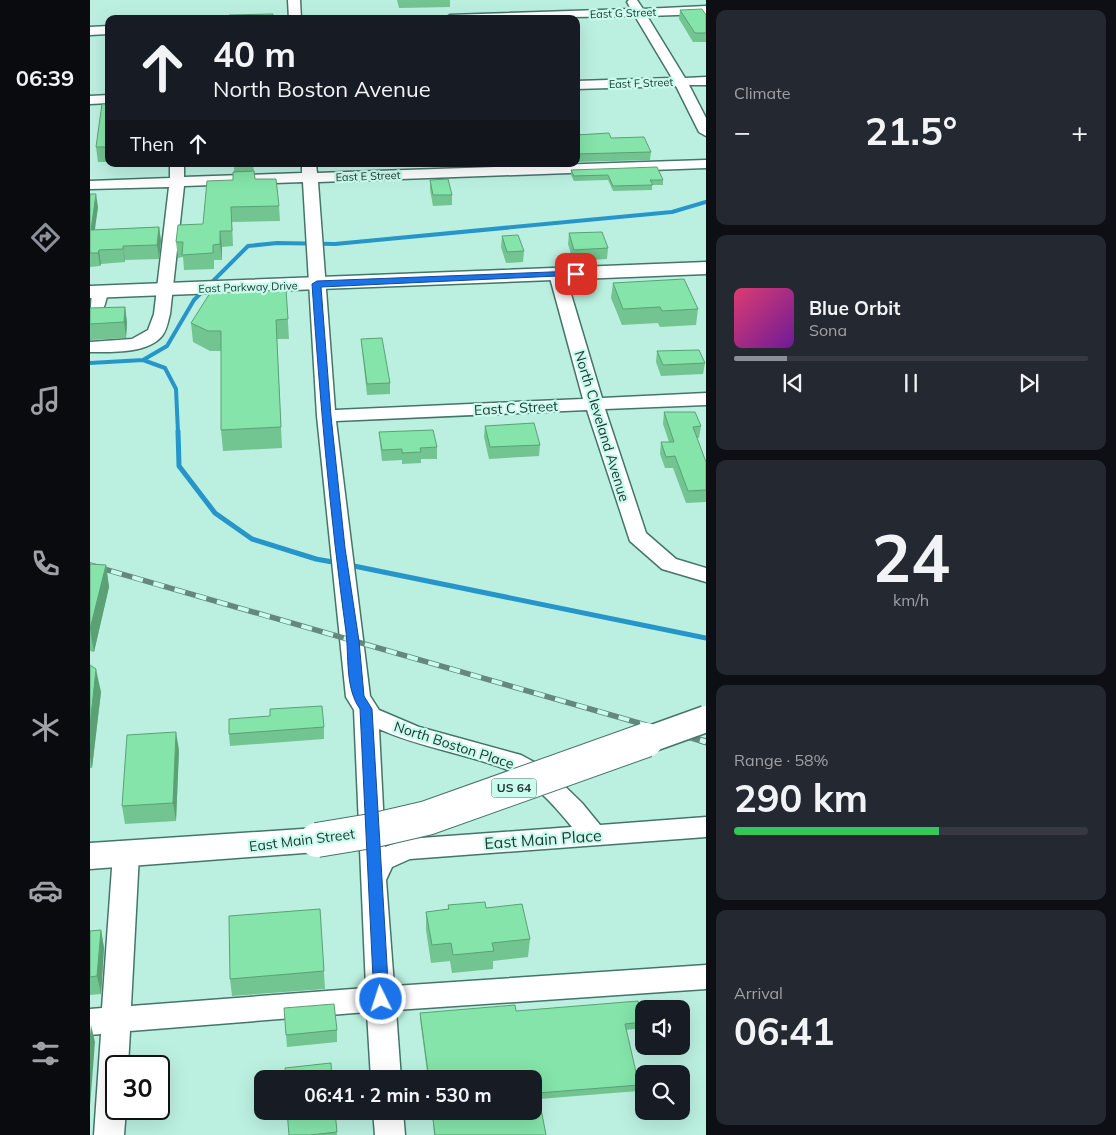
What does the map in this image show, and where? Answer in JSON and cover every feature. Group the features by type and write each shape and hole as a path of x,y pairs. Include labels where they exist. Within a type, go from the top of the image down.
{"main road":[{"name":"East Parkway Drive","path":"95,292 706,268"},
{"name":"East Main Street","path":"90,856 317,840 371,831 427,818 706,719"}],"street":[{"path":"294,0 295,15"},
{"path":"632,0 638,13 681,82 706,132"},
{"name":"East G Street","path":"470,15 638,13 706,10"},
{"path":"90,31 105,30"},
{"name":"East F Street","path":"580,85 706,81"},
{"path":"90,100 105,99"},
{"name":"East E Street","path":"580,167 706,164"},
{"path":"90,347 139,342 149,339 155,333 162,314 177,182 177,167"},
{"name":"East E Street","path":"90,185 177,182 309,171 564,167"},
{"path":"309,171 326,416 341,558 353,641 358,697 366,709 378,870 381,999 385,1070"},
{"name":"North Cleveland Avenue","path":"557,274 594,404 638,536 669,564 706,575"},
{"path":"90,314 95,310 95,292"},
{"name":"East C Street","path":"326,416 706,399"},
{"name":"North Boston Place","path":"366,709 371,716 412,734 512,761 538,776 573,810 594,835"},
{"name":"East Main Place","path":"378,870 408,848 706,827"},
{"path":"109,1135 103,1021 126,854"},
{"path":"103,1021 381,999 706,977"},
{"path":"389,1120 390,1135"}],"building":[{"path":"702,9 706,15 706,33 695,33 680,10"},
{"path":"273,14 273,15 229,15"},
{"path":"102,104 105,104 105,147 96,147"},
{"path":"609,133 611,138 644,137 651,152 580,154 580,135"},
{"path":"657,167 663,180 650,180 653,185 613,186 608,175 574,176 571,170"},
{"path":"254,171 255,179 276,179 279,206 231,207 232,231 220,231 220,244 213,245 213,253 182,255 183,242 176,242 178,225 203,224 207,181 233,180 233,172"},
{"path":"448,179 452,195 433,195 430,180"},
{"path":"90,194 96,194 91,230 159,227 157,245 123,246 123,249 99,250 98,253 90,253"},
{"path":"602,232 608,248 574,250 569,233"},
{"path":"518,235 524,251 507,252 502,236"},
{"path":"684,279 698,309 662,311 660,307 623,309 613,283"},
{"path":"286,290 288,319 276,320 281,427 221,430 221,331 208,331 191,323 210,293"},
{"path":"125,307 124,322 90,324 90,308"},
{"path":"382,338 390,383 367,384 361,339"},
{"path":"699,350 705,363 663,365 657,351"},
{"path":"664,412 695,412 701,426 693,427 706,462 706,490 688,491 675,456 666,457 661,442 674,442"},
{"path":"534,423 540,445 490,447 485,426"},
{"path":"433,430 437,447 420,448 421,452 402,453 402,449 382,450 379,432"},
{"path":"90,564 106,565 90,629"},
{"path":"90,665 96,669 90,726"},
{"path":"322,706 324,727 229,734 229,719 270,716 270,709"},
{"path":"176,732 173,803 122,806 127,735"},
{"path":"485,902 486,908 522,904 530,939 492,943 494,951 453,955 451,943 432,945 426,912 449,909 448,905"},
{"path":"320,909 324,971 230,979 229,916"},
{"path":"101,930 97,976 90,977 90,931"},
{"path":"635,1001 635,1023 625,1024 635,1068 635,1085 542,1093 542,1070 428,1070 420,1013 515,1005 516,1011"},
{"path":"334,1004 337,1030 286,1035 284,1008"},
{"path":"331,1063 331,1070 285,1070 285,1068"},
{"path":"542,1114 546,1135 435,1135 433,1120 542,1120"},
{"path":"288,1120 336,1120 337,1132 289,1135"}],"waterway":[{"path":"143,360 167,346 194,300 248,246 277,243 335,244 672,212 706,202"},
{"path":"90,363 143,360"},
{"path":"143,360 165,368 176,389 178,433"},
{"path":"178,431 179,466 215,513 252,539 316,559 338,563"},
{"path":"349,565 706,638"}],"railway":[{"path":"90,565 705,742"},
{"path":"700,740 706,742"}],"route":[{"path":"381,999 373,880 366,709 358,697 353,641 342,569 326,416 317,284 576,274"}]}
